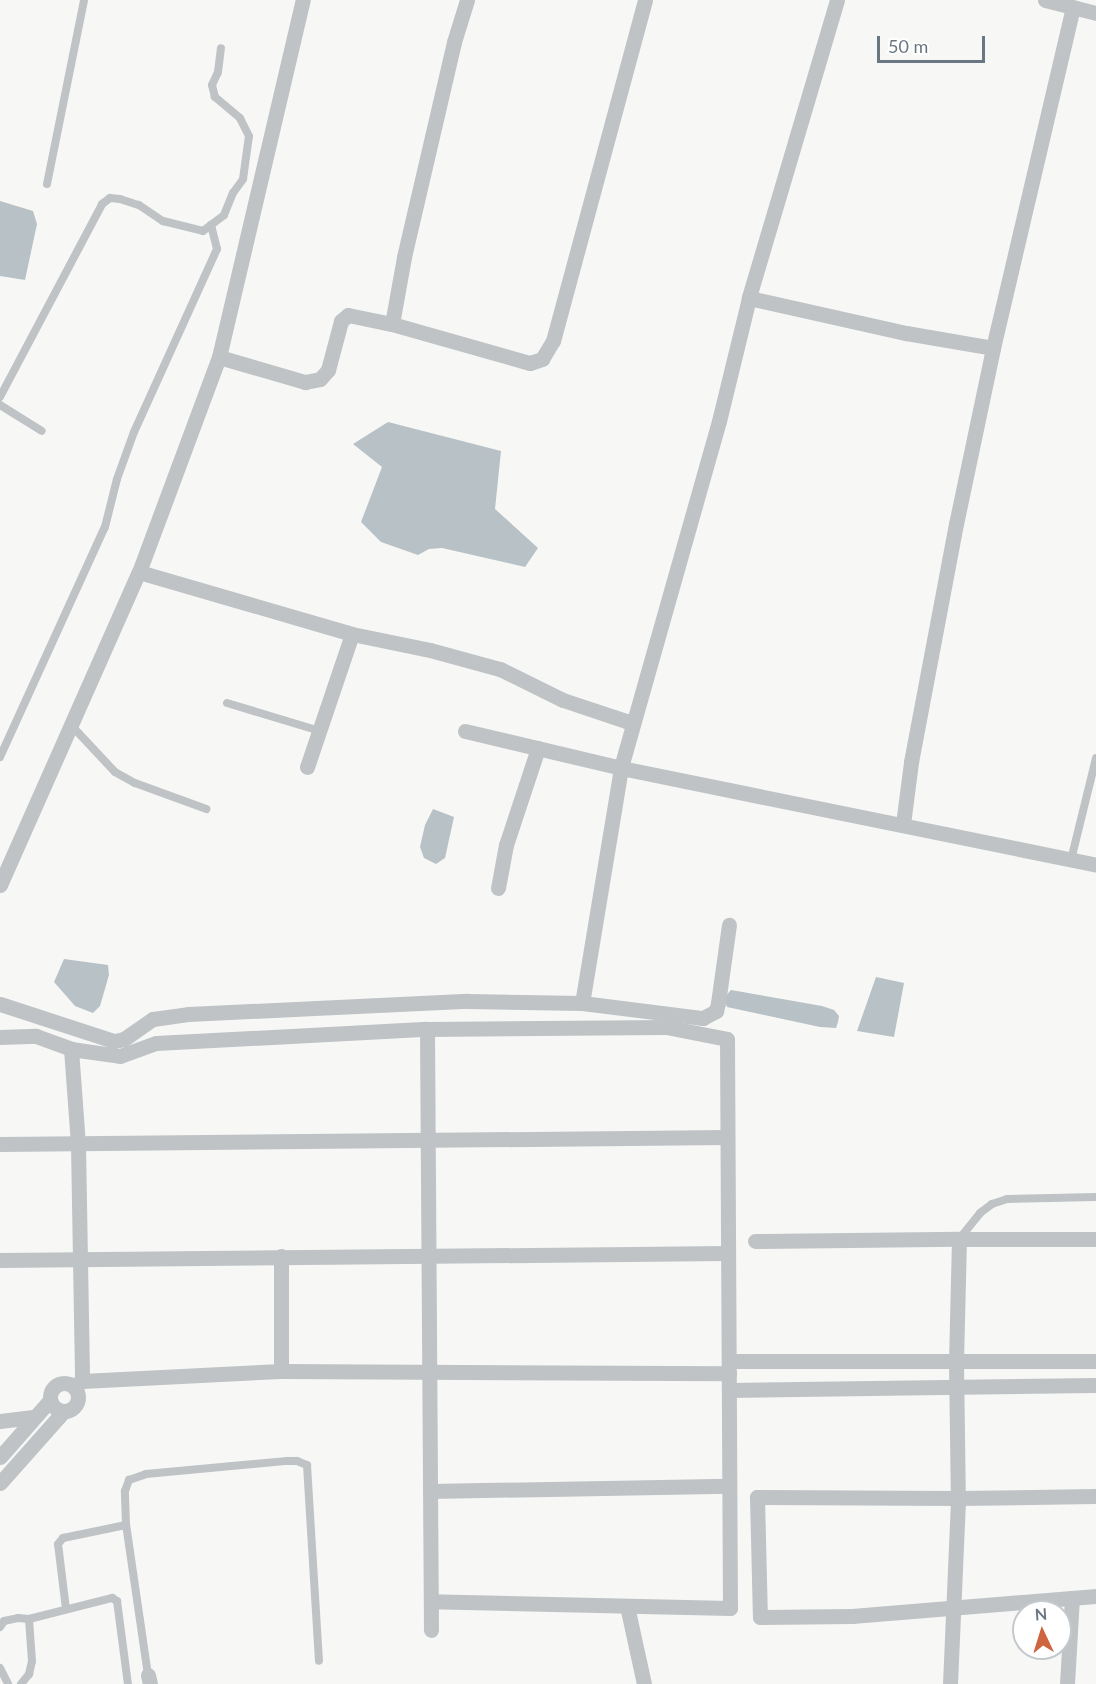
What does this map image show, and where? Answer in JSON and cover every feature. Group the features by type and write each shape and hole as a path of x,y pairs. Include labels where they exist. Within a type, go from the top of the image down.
{"street":[{"path":"0,885 139,572 219,357 303,0"},
{"path":"392,324 404,257 454,42 467,0"},
{"path":"219,357 306,382 320,379 328,370 341,321 348,315 392,324 530,363 542,359 553,341 645,0"},
{"path":"582,1003 621,768 719,421 749,298 837,0"},
{"path":"1045,0 1096,13"},
{"path":"903,824 911,762 947,569 993,348 1073,7"},
{"path":"749,298 906,333 993,348"},
{"path":"139,572 352,634 430,650 500,669 563,699 626,721 633,721"},
{"path":"307,767 352,634"},
{"path":"465,731 621,768 1096,865"},
{"path":"498,888 506,845 538,748"},
{"path":"0,1004 114,1041 124,1039 153,1019 188,1014 468,1000 582,1003 703,1018 716,1011 729,925"},
{"path":"0,1037 36,1036 71,1049 120,1056 156,1043 427,1029 666,1028 727,1039 730,1608 430,1601"},
{"path":"427,1029 431,1630"},
{"path":"0,1483 64,1411 71,1409 78,1398 78,1145 71,1049"},
{"path":"0,1144 78,1145 428,1138 727,1137"},
{"path":"950,1684 958,1498 956,1363 959,1239"},
{"path":"755,1241 1096,1239"},
{"path":"0,1260 428,1254 728,1253"},
{"path":"280,1256 281,1371"},
{"path":"0,1457 50,1400 51,1391 57,1384 65,1383 281,1371 1096,1361"},
{"path":"729,1390 1096,1385"},
{"path":"50,1400 53,1405 64,1411"},
{"path":"0,1420 33,1418"},
{"path":"430,1491 729,1486"},
{"path":"1096,1496 757,1497 760,1617 852,1616 1096,1596"},
{"path":"1067,1684 1072,1598"},
{"path":"627,1606 644,1684"}],"lane":[{"path":"47,184 84,0"},
{"path":"0,397 102,204 110,198 120,199 139,205 163,221 186,229 203,231 224,215 233,193 243,179 249,136 240,118 215,97 212,85 222,48"},
{"path":"0,757 105,526 117,479 135,432 217,249 211,225"},
{"path":"0,405 42,430"},
{"path":"227,704 320,731"},
{"path":"71,725 115,772 141,786 206,809"},
{"path":"1071,860 1096,762"},
{"path":"959,1239 980,1213 992,1204 1007,1199 1096,1197"},
{"path":"149,1679 126,1525 125,1491 129,1480 146,1474 297,1461 307,1465 319,1661"},
{"path":"66,1609 58,1544 63,1538 126,1525"},
{"path":"0,1628 4,1621 18,1618 29,1619 105,1598 117,1601 128,1684"},
{"path":"21,1684 29,1674 32,1661 29,1619"},
{"path":"0,1668 8,1684"}],"shaded area":[{"path":"0,201 33,211 37,224 25,280 0,276"},
{"path":"388,422 501,451 495,509 538,548 525,567 442,548 429,549 418,555 381,542 361,522 382,467 353,444"},
{"path":"433,809 454,817 445,858 436,864 424,858 420,847 425,825"},
{"path":"64,959 108,965 109,975 100,1006 93,1013 75,1006 54,982"},
{"path":"876,977 904,983 894,1037 857,1031"},
{"path":"731,990 822,1006 834,1010 839,1016 838,1022 836,1028 820,1027 727,1007 724,998"}]}
